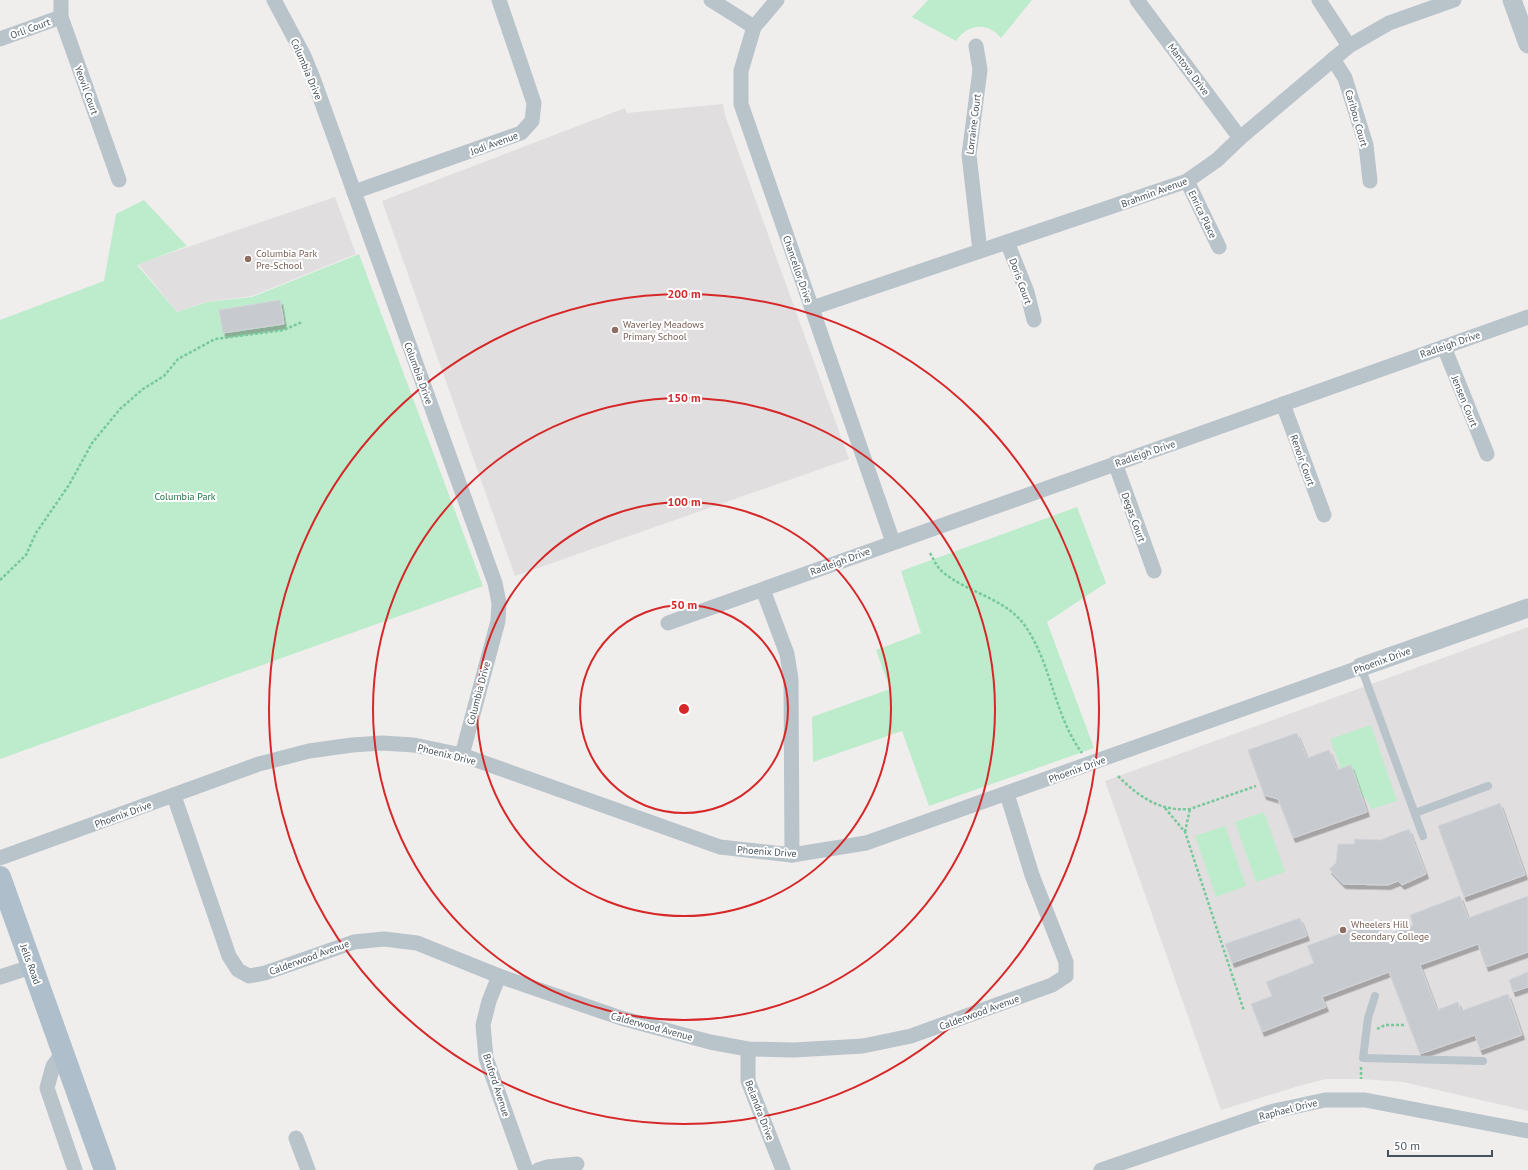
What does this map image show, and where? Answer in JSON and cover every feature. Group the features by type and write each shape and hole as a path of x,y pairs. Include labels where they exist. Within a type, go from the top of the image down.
{"main road":[{"name":"Jells Road","path":"0,877 8,919 32,967 105,1170"}],"street":[{"name":"Yeovil Court","path":"61,0 61,17 119,180"},
{"name":"Columbia Drive","path":"274,0 304,56 313,78 496,590 499,603 498,620 462,755"},
{"name":"Jodi Avenue","path":"354,192 521,133 532,121 534,103 499,0"},
{"path":"711,0 754,27"},
{"name":"Chancellor Drive","path":"777,0 754,27 741,71 741,104 893,542"},
{"name":"Mantova Drive","path":"1137,0 1240,138"},
{"path":"1319,0 1349,46"},
{"name":"Brahmin Avenue","path":"812,308 1187,181 1217,160 1240,138 1349,46 1389,23 1454,0"},
{"path":"1512,0 1528,44"},
{"name":"Orli Court","path":"0,39 61,17"},
{"name":"Lorraine Court","path":"976,46 980,70 969,155 980,251"},
{"name":"Caribou Court","path":"1333,60 1345,78 1366,145 1370,180"},
{"name":"Enrica Place","path":"1187,181 1219,247"},
{"name":"Doris Court","path":"1007,242 1028,292 1034,320"},
{"name":"Radleigh Drive","path":"668,623 1528,317"},
{"name":"Jensen Court","path":"1444,347 1488,454"},
{"name":"Renoir Court","path":"1283,404 1324,515"},
{"name":"Degas Court","path":"1115,463 1154,571"},
{"path":"763,590 787,654 791,679 792,855"},
{"name":"Phoenix Drive","path":"0,858 259,764 309,751 382,743 414,745 462,755 720,847 792,855 866,843 1528,608"},
{"name":"Calderwood Avenue","path":"174,796 229,956 238,970 248,976 265,973 354,942 384,939 417,942 499,976 621,1018 710,1042 748,1049 794,1050 863,1046 911,1036 1052,985 1066,976 1066,962 1032,875 1007,794"},
{"path":"0,978 32,967"},
{"name":"Bruford Avenue","path":"499,976 489,1001 483,1025 486,1058 526,1170"},
{"name":"Belandra Drive","path":"748,1049 748,1081 783,1170"},
{"path":"63,1052 53,1066 46,1088 75,1170"},
{"name":"Raphael Drive","path":"1101,1170 1270,1112 1325,1100 1364,1100 1528,1131"},
{"path":"296,1138 308,1170"},
{"path":"538,1170 546,1167 577,1164"}],"lane":[{"path":"1362,667 1423,836"},
{"path":"1415,813 1488,786"},
{"path":"1375,996 1368,1018 1364,1058 1483,1061"}],"path":[{"path":"0,580 26,555 36,533 69,486 92,443 120,409 144,389 164,376 178,359 215,339 284,330 302,322"},
{"path":"930,553 943,572 1000,605 1022,622 1033,640 1047,670 1074,742 1091,764"},
{"path":"1118,776 1130,789 1148,800 1164,808 1179,810 1190,809 1256,786"},
{"path":"1164,808 1184,832 1244,1011"},
{"path":"1184,832 1190,809"}],"shaded area":[{"name":"Waverley Meadows Primary School","path":"723,104 725,115 849,459 515,576 382,201 625,108 627,113"},
{"name":"Columbia Park Pre-School","path":"335,197 356,254 252,296 206,302 177,312 138,264"},
{"name":"Wheelers Hill Secondary College","path":"1528,627 1528,1111 1403,1082 1361,1079 1326,1079 1221,1110 1105,781"}],"green space":[{"path":"928,0 1032,0 1001,38 990,29 978,27 966,31 956,41 912,17"},
{"name":"Columbia Park","path":"144,200 187,246 137,265 177,312 207,302 252,297 359,254 483,586 0,759 0,320 104,281 116,214"},
{"path":"1077,507 1106,583 1047,622 1094,748 929,806 902,731 813,762 812,717 890,689 876,650 921,633 901,571"},
{"path":"1371,725 1397,801 1371,809 1366,798 1363,799 1351,765 1341,769 1330,739"},
{"path":"1264,812 1285,872 1256,882 1235,822"},
{"path":"1225,826 1246,886 1216,897 1195,836"}],"building":[{"path":"280,300 284,324 223,333 219,310"},
{"path":"1297,733 1307,758 1329,750 1337,770 1351,765 1367,812 1293,838 1278,799 1264,795 1248,750"},
{"path":"1500,803 1525,875 1464,897 1438,826"},
{"path":"1409,829 1426,874 1402,885 1398,881 1388,885 1343,884 1329,869 1336,863 1338,844 1354,844 1355,839 1380,840"},
{"path":"1460,896 1468,918 1528,896 1528,952 1486,967 1478,944 1420,965 1437,1010 1458,1002 1461,1011 1508,994 1522,1035 1480,1050 1475,1035 1420,1054 1389,972 1322,997 1326,1007 1262,1032 1251,1004 1272,996 1266,982 1314,963 1307,946 1376,920 1382,937 1413,925 1410,915"},
{"path":"1300,918 1307,936 1232,963 1225,944"},
{"path":"1528,972 1528,987 1513,992 1509,980"}],"place":[{"name":"Columbia Park Pre-School","path":"248,259"},
{"name":"Waverley Meadows Primary School","path":"615,330"},
{"name":"Wheelers Hill Secondary College","path":"1343,930"}]}
